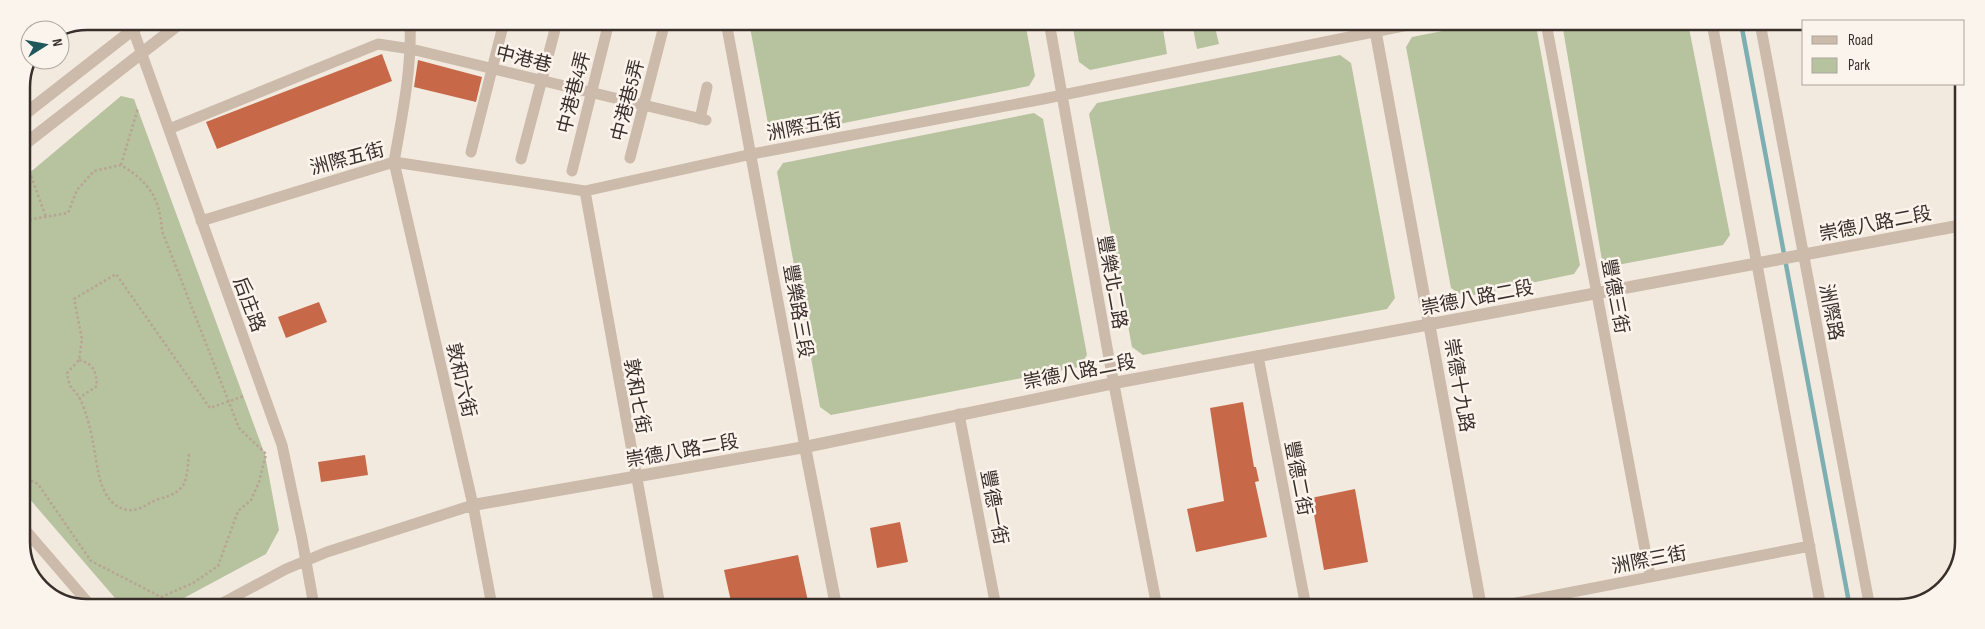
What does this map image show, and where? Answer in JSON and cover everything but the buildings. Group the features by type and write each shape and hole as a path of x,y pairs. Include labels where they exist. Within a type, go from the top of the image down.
{"street":[{"path":"30,110 126,30"},
{"name":"后庄路","path":"133,30 282,445 313,599"},
{"path":"30,140 171,30"},
{"path":"394,162 411,48 410,30"},
{"path":"471,152 502,30"},
{"path":"521,160 555,30"},
{"name":"中港巷4弄","path":"572,171 607,30"},
{"name":"中港巷5弄","path":"630,158 663,30"},
{"name":"豐樂路三段","path":"728,30 835,599"},
{"name":"豐樂北二路","path":"1050,30 1114,383 1155,599"},
{"name":"洲際五街","path":"201,221 394,162 585,191 752,154 1062,94 1361,30"},
{"name":"崇德十九路","path":"1376,30 1480,599"},
{"name":"豐德三街","path":"1547,30 1650,576"},
{"path":"1713,30 1820,599"},
{"name":"洲際路","path":"1761,30 1791,258 1868,599"},
{"name":"中港巷","path":"169,130 378,44 411,48 703,120 707,87"},
{"name":"敦和六街","path":"394,162 473,506 491,599"},
{"name":"敦和七街","path":"585,191 635,478 659,599"},
{"name":"崇德八路二段","path":"230,599 286,569 306,561 473,506 805,447 1114,383 1955,227"},
{"name":"豐德二街","path":"1258,356 1304,599"},
{"name":"豐德一街","path":"959,414 994,599"},
{"path":"30,536 84,599"},
{"name":"洲際三街","path":"1535,599 1810,546"}],"path":[{"path":"121,165 138,108"},
{"path":"30,221 68,213 77,190 94,171 121,165 138,175 152,191 161,214 162,231 239,428 266,454 259,482 250,500 238,511 218,566 193,583 161,597 91,561 38,484 30,480"},
{"path":"31,176 46,217"},
{"path":"188,454 184,486 174,495 156,500 144,508 127,510 110,500 98,476 93,442 80,398 69,387 67,373 79,360 82,339 74,299 116,274 210,408 244,396"},
{"path":"79,360 89,362 96,372 97,386 80,398"}],"green space":[{"path":"750,30 1026,30 1035,76 1029,86 779,136 769,129"},
{"path":"1073,30 1163,30 1167,54 1090,70 1079,62"},
{"path":"1193,30 1216,30 1219,44 1197,49"},
{"path":"1448,30 1537,30 1580,265 1574,274 1465,297 1451,288 1406,47 1412,37"},
{"path":"1563,30 1689,30 1730,235 1723,245 1612,266 1602,260"},
{"path":"1340,55 1351,63 1395,298 1387,309 1143,355 1132,347 1089,114 1097,103"},
{"path":"121,96 134,99 265,455 279,530 266,554 182,599 116,599 30,499 30,172"},
{"path":"1034,113 1043,119 1087,355 1079,367 831,415 820,407 777,172 783,163"}],"waterway":[{"path":"1742,30 1848,599"}]}
